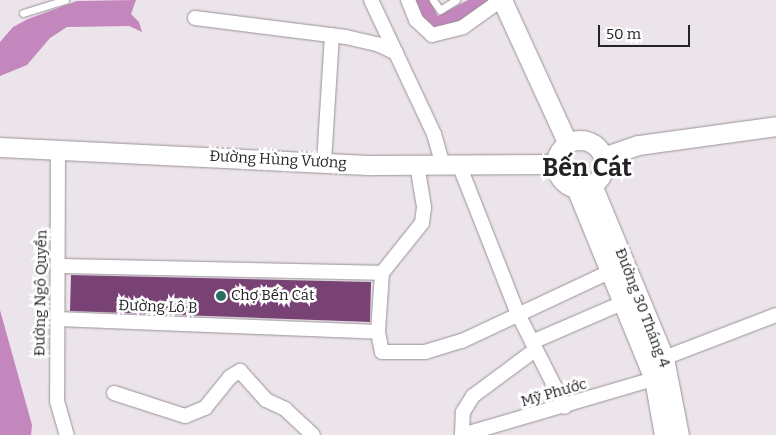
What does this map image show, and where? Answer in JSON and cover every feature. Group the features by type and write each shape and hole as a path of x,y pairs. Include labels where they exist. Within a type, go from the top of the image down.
{"main road":[{"path":"502,0 568,144"},
{"path":"604,158 638,144 776,126"},
{"path":"589,142 604,158 603,173 584,186 562,179 556,164 562,149 568,144 589,142"},
{"name":"Đường Hùng Vương","path":"0,147 417,165 556,164"},
{"name":"Đường 30 Tháng 4","path":"584,186 664,358 679,435"},
{"name":"Đường 30 Tháng 4","path":"598,219 609,272 654,379 664,435"},
{"path":"654,379 664,358"}],"street":[{"path":"370,0 451,166 518,314 564,407"},
{"path":"408,0 416,20 432,35 463,27 502,0"},
{"path":"195,18 332,35 377,44 396,53"},
{"path":"324,162 332,35"},
{"name":"Đường Ngô Quyền","path":"58,149 58,402 67,435"},
{"path":"417,165 424,207 422,223 382,273 378,332 382,352 425,352 462,341 609,272"},
{"path":"58,266 382,273"},
{"path":"462,435 463,412 473,396 534,346 622,303"},
{"path":"664,358 776,315"},
{"name":"Đường Lô B","path":"58,320 378,332"},
{"path":"114,393 185,416 205,408 230,377 240,371 266,400 285,409 314,435"},
{"name":"Mỹ Phước","path":"462,435 564,407 654,379"}],"lane":[{"path":"23,13 65,0"},
{"path":"433,0 440,10 456,0"}],"shaded area":[{"path":"136,0 131,14 139,22 142,32 129,26 67,27 50,38 27,65 0,76 0,42 13,27 28,19 77,1"},
{"path":"412,0 429,0 438,16 468,0 492,0 455,26 435,30 427,25"},
{"path":"0,310 32,425 31,435 0,435"}],"building":[{"name":"Chợ Bến Cát","path":"71,275 371,282 370,322 70,311"}],"place":[{"name":"Chợ Bến Cát","path":"221,296"}],"district":[{"name":"Bến Cát","path":"587,168"}]}
